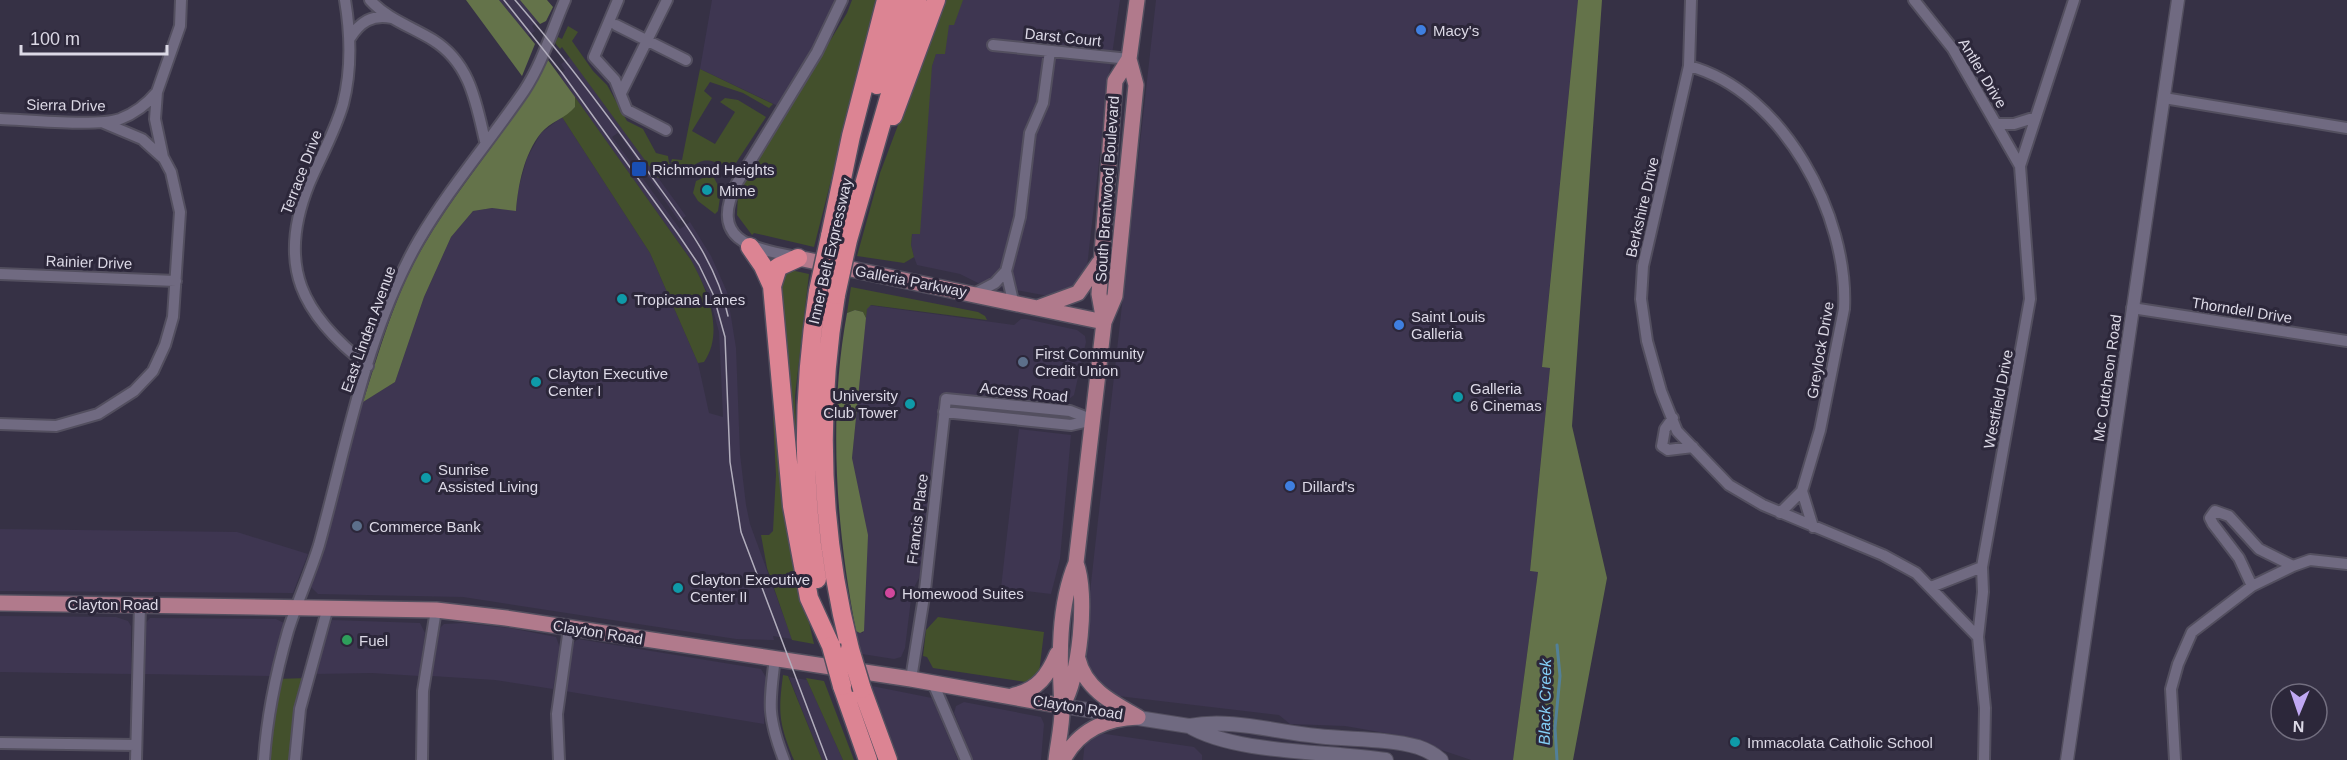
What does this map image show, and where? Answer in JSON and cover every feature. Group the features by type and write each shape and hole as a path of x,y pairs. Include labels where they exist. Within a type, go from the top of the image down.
{"highway":[{"name":"Inner Belt Expressway","path":"868,760 842,686 831,646 814,562 806,456 809,361 827,293 851,136 886,0"},
{"path":"837,231 901,0"},
{"name":"Inner Belt Expressway","path":"837,231 869,163 917,0"},
{"path":"869,163 894,114 936,0"},
{"path":"750,247 763,266 772,286 792,506 809,598 831,646"},
{"path":"772,286 778,267 798,258"},
{"name":"Inner Belt Expressway","path":"827,293 822,482 828,547 850,649 888,760"}],"main road":[{"name":"South Brentwood Boulevard","path":"1056,760 1062,706 1059,674 1067,592 1076,563 1104,322 1115,296 1136,85 1130,59 1137,0"},
{"name":"South Brentwood Boulevard","path":"1104,322 1099,301 1115,81 1130,59"},
{"name":"Galleria Parkway","path":"798,258 976,293 1104,322"},
{"path":"1039,308 1072,298 1082,290 1101,258"},
{"name":"South Brentwood Boulevard","path":"1062,706 1072,689 1083,592 1076,563"},
{"name":"Clayton Road","path":"0,603 436,610 933,682 1062,706 1189,726 1207,736 1312,758 1386,760"},
{"path":"1010,696 1038,685 1046,676 1062,643"},
{"path":"1077,652 1080,668 1098,693 1138,717"},
{"path":"1063,760 1076,742 1098,725 1111,720 1138,717"},
{"name":"Clayton Road","path":"1189,726 1209,722 1322,737 1368,739 1417,747 1432,752 1442,760"}],"street":[{"path":"162,157 155,119 157,92 180,26 181,0"},
{"name":"Terrace Drive","path":"345,0 350,38 349,71 342,106 300,211 294,237 295,262 303,290 316,317 337,342 368,366"},
{"path":"370,0 392,18 435,41 453,56 466,73 473,90 485,141"},
{"name":"East Linden Avenue","path":"264,760 275,679 318,549 368,366 398,281 419,240 485,141 525,90 565,0"},
{"path":"618,0 594,57 615,80 627,110 632,115 666,130"},
{"path":"621,93 667,0"},
{"path":"750,247 740,241 732,229 729,210 732,193 817,52 842,0"},
{"name":"Berkshire Drive","path":"1691,0 1689,66 1643,266 1641,299 1657,378 1677,431 1730,485 1780,513 1882,555 1917,573 1978,637"},
{"name":"Antler Drive","path":"1914,0 1953,49 2020,166"},
{"path":"2020,166 2074,0"},
{"name":"Mc Cutcheon Road","path":"2067,760 2178,0"},
{"path":"350,38 360,25 371,18 392,18"},
{"path":"616,26 686,60"},
{"name":"Darst Court","path":"993,45 1130,59"},
{"path":"1013,301 1006,271 1020,217 1030,133 1043,103 1050,51"},
{"name":"Greylock Drive","path":"1689,66 1708,71 1731,83 1761,107 1787,136 1820,191 1842,275 1844,309 1820,430 1802,491 1780,513"},
{"name":"Sierra Drive","path":"0,119 101,122 118,120 134,112 157,92"},
{"path":"2164,98 2347,128"},
{"path":"1996,124 2014,124 2036,117"},
{"path":"0,424 56,426 98,414 134,391 153,371 165,345 172,317 180,212 171,172 162,157 142,140 101,122"},
{"name":"Westfield Drive","path":"1978,637 1983,592 1982,567 2030,299 2020,166"},
{"name":"Galleria Parkway","path":"750,247 798,258"},
{"path":"976,293 995,283 1006,271"},
{"name":"Rainier Drive","path":"0,274 176,281"},
{"name":"Thorndell Drive","path":"2132,308 2347,341"},
{"name":"Access Road","path":"946,399 1070,411 1093,420"},
{"name":"Francis Place","path":"911,679 925,590 946,399"},
{"name":"Access Road","path":"944,412 1071,425 1093,420"},
{"path":"1673,418 1665,429 1662,446 1668,450 1693,447"},
{"path":"1802,491 1813,527"},
{"path":"2252,586 2239,558 2212,524 2210,518 2215,512 2229,516 2268,555 2293,566"},
{"path":"2175,760 2171,689 2178,664 2192,632 2252,586 2293,566 2310,560 2347,566"},
{"path":"1931,587 1982,567"},
{"path":"136,760 140,604"},
{"path":"295,760 300,709 328,607"},
{"path":"423,760 423,691 436,610"},
{"path":"558,760 557,714 569,628"},
{"path":"1978,637 1985,708 1984,760"},
{"path":"775,658 770,695 770,723 784,760"},
{"path":"933,682 966,760"},
{"path":"0,743 135,745"}],"shaded area":[{"path":"499,0 520,0 538,21 532,26 535,31 528,36"},
{"path":"712,0 837,0 823,31 778,106 700,69"},
{"path":"954,0 1120,0 1108,82 1087,267 1080,283 1054,297 978,283 960,274 917,265 914,257 911,245 932,66"},
{"name":"Saint Louis Galleria","path":"1156,0 1578,0 1542,366 1550,368 1530,571 1538,572 1513,760 1471,760 1397,735 1345,726 1290,724 1279,715 1118,696 1098,683 1091,673 1087,660 1085,637"},
{"path":"570,57 686,216 679,221 618,133 612,137 680,229 690,222 711,256 727,292 736,348 740,454 746,505 750,524 792,639 773,636 774,640 736,639 463,597 318,594 311,587 363,402 395,382 424,297 451,237 473,211 492,208 516,210 518,190 527,158 541,133 562,117 650,253 698,363 709,413 723,417 719,332 709,296 691,260 559,75 565,70 561,64"},
{"path":"867,305 1014,325 1021,319 1026,319 1077,330 1085,336 1086,342 1074,395 1063,404 941,394 929,530 919,578 912,591 905,648 901,657 894,659 862,654 856,631 863,633 852,458"},
{"path":"1019,429 1071,435 1060,559 1051,594 1001,588"},
{"path":"0,529 237,532 308,554 293,593 0,591"},
{"path":"0,616 116,617 128,621 131,626 131,674 0,672"},
{"path":"150,618 276,619 284,623 284,627 271,676 142,674 143,626"},
{"path":"332,620 420,623 425,633 419,676 372,673 315,674"},
{"path":"463,623 510,628 556,637 560,648 553,689 495,680 432,676 440,628 444,624"},
{"path":"578,639 761,669 767,679 764,724 565,691 572,644"},
{"path":"789,677 807,680 843,760 822,760"},
{"path":"872,686 932,698 958,760 899,760"},
{"path":"964,702 1041,717 1044,724 1041,760 973,760 954,713 956,706"},
{"path":"1099,733 1194,747 1202,755 1202,760 1083,760 1085,742"}],"green space":[{"path":"466,0 499,0 535,44 522,76"},
{"path":"520,0 547,0 553,7 546,21 540,24"},
{"path":"852,0 877,0 814,247 754,233 752,235 737,215 738,192 847,13"},
{"path":"945,0 963,0 954,25 949,25 945,54 936,54 932,66 920,234 912,234 911,245 914,257 904,263 857,256 880,173"},
{"path":"1578,0 1602,0 1572,426 1607,578 1573,760 1513,760 1538,572 1530,571 1550,368 1542,367"},
{"path":"568,26 578,32 572,41 593,71 607,85 627,121 643,129 656,153 668,156 669,163 676,166 676,171 658,178 562,47 560,49 555,43 558,37 562,39"},
{"path":"548,60 575,97 575,107 545,129 535,141 523,170 516,211 492,208 473,211 451,237 424,297 395,382 363,402 389,322 424,245 454,198 504,131"},
{"path":"700,69 773,104 769,108 743,93 710,82 704,91 712,98 692,131 715,144 735,112 720,102 725,98 738,100 766,117 734,166 727,167 705,161 678,171 679,165 671,162 672,159 682,160"},
{"path":"575,97 697,271 708,297 713,324 710,350 704,362 698,363 650,253 562,117 575,107"},
{"path":"713,176 721,191 718,211 715,214 698,201 693,193 696,181"},
{"path":"786,269 809,274 795,396 797,455 793,455 778,283"},
{"path":"851,287 978,312 987,320 871,305 867,309 866,318 863,312 855,310 847,313"},
{"path":"855,310 863,312 866,318 852,458 868,535 864,631 860,633 856,631 843,552 836,432 841,352 847,313"},
{"path":"773,416 776,416 792,549 814,644 792,640 767,568 761,535 769,535 773,531 776,475"},
{"path":"938,617 1044,632 1039,673 1026,682 933,668 927,657 923,656 926,630"},
{"path":"783,675 788,676 822,760 794,760 781,718 780,700"},
{"path":"309,678 295,760 264,760 275,679"},
{"path":"806,678 824,681 854,760 843,760"}],"waterway":[{"name":"Black Creek","path":"1557,645 1560,676 1555,728 1557,760"}],"tram line":[{"path":"504,0 562,73 678,234 699,265 713,294 725,337 730,462 741,532 827,760"},
{"path":"515,0 549,40 682,219 705,255 728,316"}],"place":[{"name":"Macy's","path":"1421,30"},
{"name":"Richmond Heights","path":"639,169"},
{"name":"Mime","path":"707,190"},
{"name":"Tropicana Lanes","path":"622,299"},
{"name":"Saint Louis Galleria","path":"1399,325"},
{"name":"First Community Credit Union","path":"1023,362"},
{"name":"Clayton Executive Center I","path":"536,382"},
{"name":"Galleria 6 Cinemas","path":"1458,397"},
{"name":"University Club Tower","path":"910,404"},
{"name":"Sunrise Assisted Living","path":"426,478"},
{"name":"Dillard's","path":"1290,486"},
{"name":"Commerce Bank","path":"357,526"},
{"name":"Clayton Executive Center II","path":"678,588"},
{"name":"Homewood Suites","path":"890,593"},
{"name":"Fuel","path":"347,640"},
{"name":"Immacolata Catholic School","path":"1735,742"}]}
